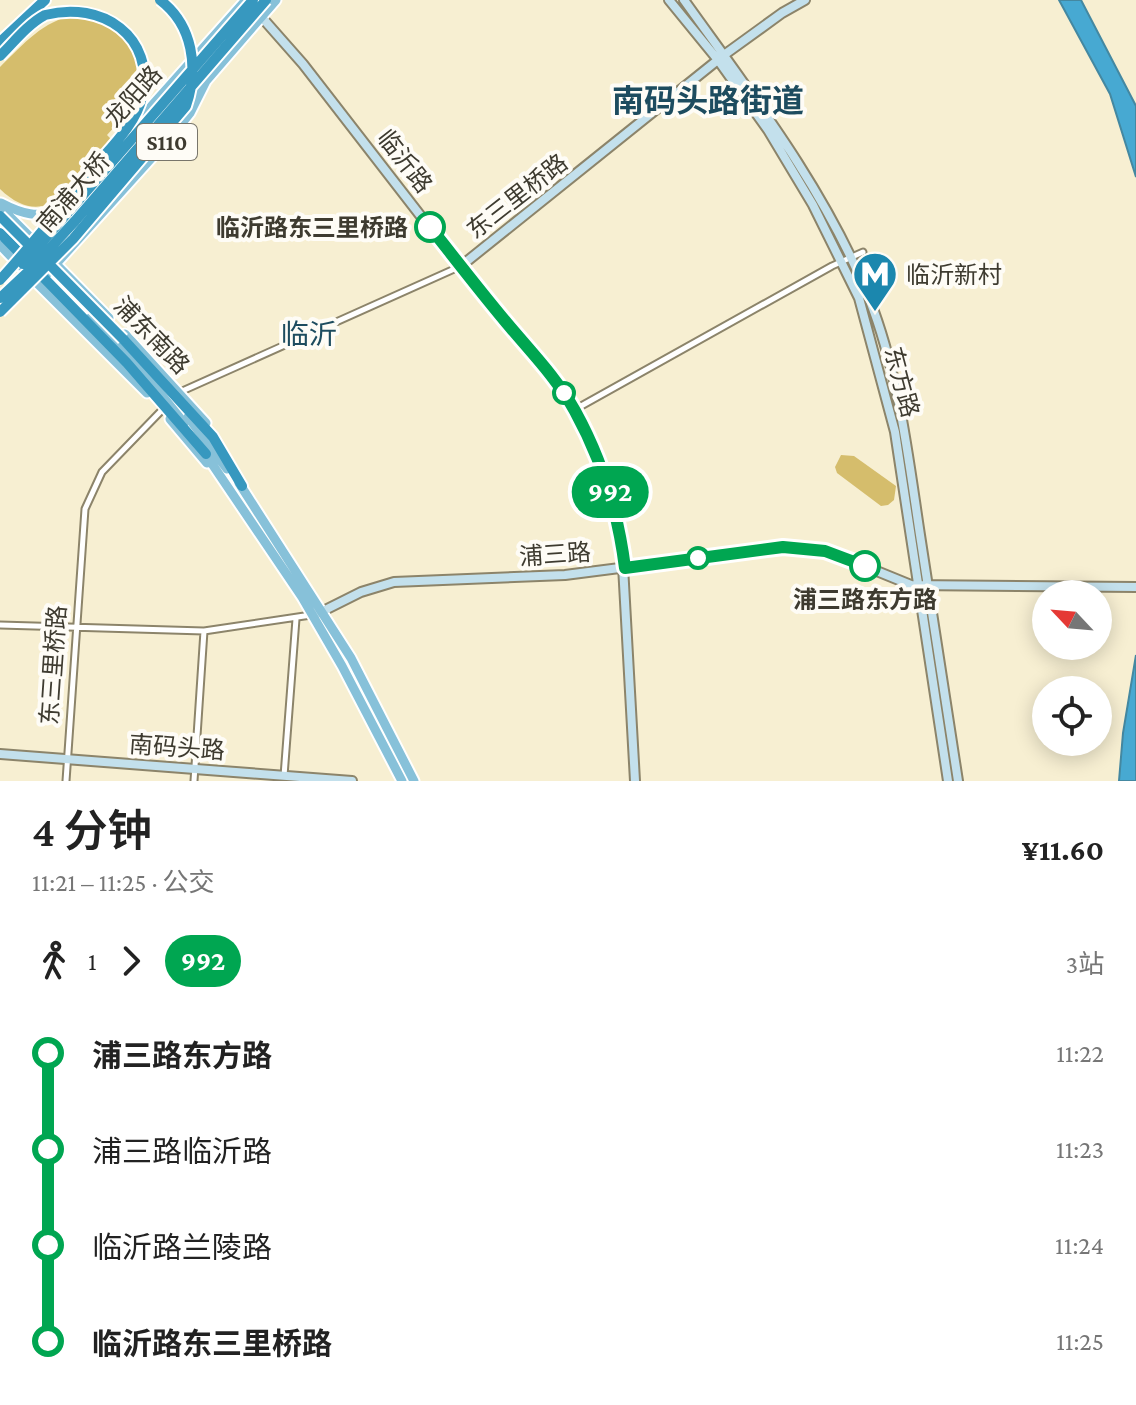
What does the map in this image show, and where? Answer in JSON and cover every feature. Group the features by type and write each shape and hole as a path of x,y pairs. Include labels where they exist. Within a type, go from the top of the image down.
{"highway":[{"path":"0,42 45,0"},
{"path":"0,312 73,239 186,106 192,84 193,54 183,27 160,0"},
{"name":"南浦大桥","path":"0,286 37,249 249,0"},
{"name":"南浦大桥","path":"0,295 30,270 75,221 266,0"},
{"path":"0,56 35,21 46,15 58,11 88,11 122,23 138,46 145,72 142,99 122,134 0,280"},
{"path":"0,219 123,339 213,437 242,486"},
{"path":"0,231 144,381 206,454"}],"main road":[{"name":"龙阳路","path":"0,205 35,215 57,210 249,0"},
{"name":"龙阳路","path":"51,270 175,132 190,113 206,81 276,0"},
{"name":"浦东南路","path":"0,205 51,270 153,384 206,454 351,658 414,781"},
{"name":"浦东南路","path":"0,219 155,378 242,486 317,614 402,781"},
{"name":"浦东南路","path":"0,231 51,270 180,392 212,430 237,468 253,506"},
{"name":"浦东南路","path":"0,245 162,410 227,484"}],"street":[{"name":"临沂路","path":"249,0 550,374 574,410 609,490 619,527 625,568 635,781"},
{"name":"东方路","path":"669,0 768,114 819,196 870,300 888,359 904,431 948,781"},
{"name":"东方路","path":"684,0 813,205 836,264 859,298 895,432 958,781"},
{"name":"东三里桥路","path":"180,392 461,266 721,57 805,0"},
{"path":"574,410 836,264 863,252"},
{"path":"0,295 25,271"},
{"name":"东三里桥路","path":"66,781 82,526 89,496 111,460 162,410"},
{"name":"浦三路","path":"317,614 361,592 394,582 550,576 761,548 794,547 835,554 911,585 1136,587"},
{"path":"0,625 204,631 317,614"},
{"path":"284,776 296,619"},
{"path":"194,781 204,631"},
{"name":"南码头路","path":"0,754 352,781"}],"shaded area":[{"path":"77,14 120,29 136,48 140,78 139,107 122,129 116,125 107,135 112,140 76,184 49,204 34,207 18,202 0,189 0,67 44,28"},
{"path":"841,455 854,456 896,486 894,500 881,506 837,473 835,467"}],"water":[{"path":"1059,0 1081,0 1136,106 1136,177 1110,94"},
{"path":"1136,655 1136,781 1119,781 1123,733"}],"bus line":[{"name":"992","path":"430,227 550,374 574,410 599,461 609,490 625,568 783,547 825,551 865,566"}],"place":[{"name":"临沂路东三里桥路","path":"430,227"},
{"name":"临沂新村","path":"875,313"},
{"name":"浦三路东方路","path":"865,566"}],"district":[{"name":"南码头路街道","path":"708,101"},
{"name":"临沂","path":"309,334"}]}
